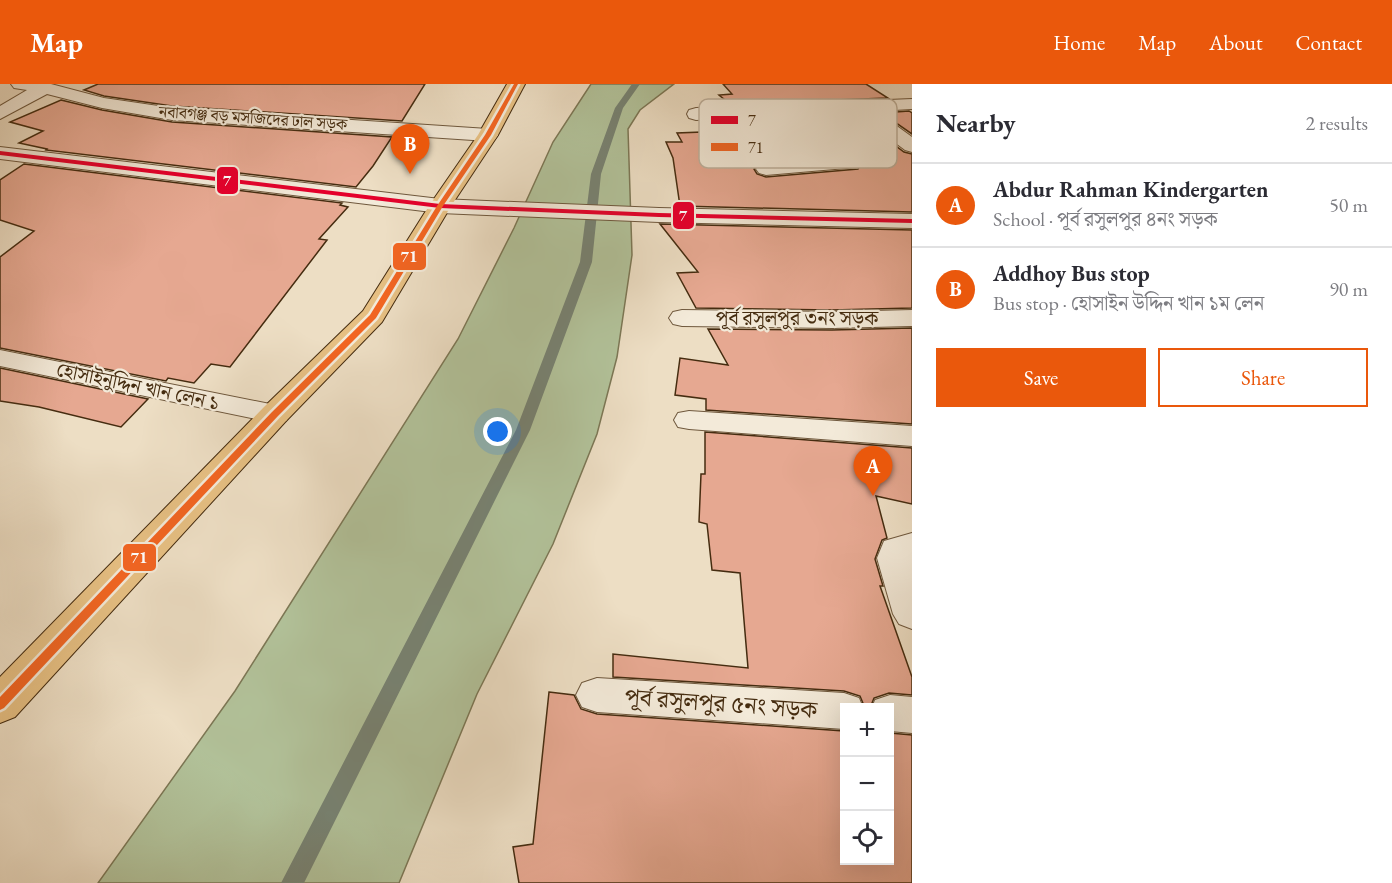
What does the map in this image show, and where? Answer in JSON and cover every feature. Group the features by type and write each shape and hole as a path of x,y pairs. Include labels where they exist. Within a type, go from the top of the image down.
{"highway":[{"path":"0,705 276,414 373,316 440,206 488,135 516,84"}],"street":[{"name":"নবাবগঞ্জ বড় মসজিদের ঢাল সড়ক","path":"20,84 102,103 172,114 488,135"},
{"path":"0,113 45,88"},
{"path":"897,105 912,104"},
{"path":"897,135 912,146"},
{"path":"0,153 440,206 659,215 912,221"},
{"path":"766,169 780,168"},
{"name":"পূর্ব রসুলপুর ৩নং সড়ক","path":"682,318 831,320 912,318"},
{"name":"হোসাইনুদ্দিন খান লেন ১","path":"0,358 276,414"},
{"path":"689,420 912,436"},
{"path":"912,546 897,550 896,558 912,614"},
{"name":"পূর্ব রসুলপুর ৫নং সড়ক","path":"597,695 840,711"},
{"path":"894,713 912,715"}],"green space":[{"path":"591,84 674,84 640,110 628,129 632,255 617,357 597,434 553,544 477,694 399,883 98,883 235,691 458,339 514,228 553,142"}],"building":[{"path":"98,84 425,84 402,121 172,106 104,96 84,90"},
{"path":"723,84 866,84 888,98 724,99 719,95 732,94"},
{"path":"61,100 102,110 172,122 392,137 356,187 46,150 19,143 43,131 10,122"},
{"path":"897,112 912,113 912,134 897,124"},
{"path":"699,132 699,168 755,168 757,174 766,177 897,168 897,147 912,154 912,212 680,206 673,158 666,142 682,142 677,133"},
{"path":"24,164 342,203 340,205 348,207 319,239 327,240 230,367 211,364 194,383 168,378 166,381 0,348 0,257 34,231 0,220 0,180"},
{"path":"660,224 912,230 912,308 832,310 696,308 677,273 698,272"},
{"path":"912,328 912,424 706,410 706,399 675,395 680,358 728,365 708,329"},
{"path":"0,368 148,399 121,427 39,407 0,401"},
{"path":"705,432 912,448 912,504 876,496 887,538 882,540 875,559 883,586 880,586 912,677 912,695 889,693 874,698 872,703 863,703 860,696 844,691 613,677 613,654 748,668 740,573 712,570 707,524 699,522 701,474 705,474"},
{"path":"549,692 574,695 581,709 597,714 840,731 840,865 894,865 894,733 912,735 912,883 519,883 513,847 533,844"}],"waterway":[{"path":"292,883 523,430 586,262 596,174 619,108 636,84"}],"transit line":[{"name":"71","path":"0,705 275,414 373,316 440,206 488,135 516,84"},
{"name":"7","path":"0,153 440,206 659,215 912,221"}],"place":[{"name":"Addhoy Bus stop","path":"410,174"},
{"name":"Abdur Rahman Kindergarten","path":"873,496"}]}
